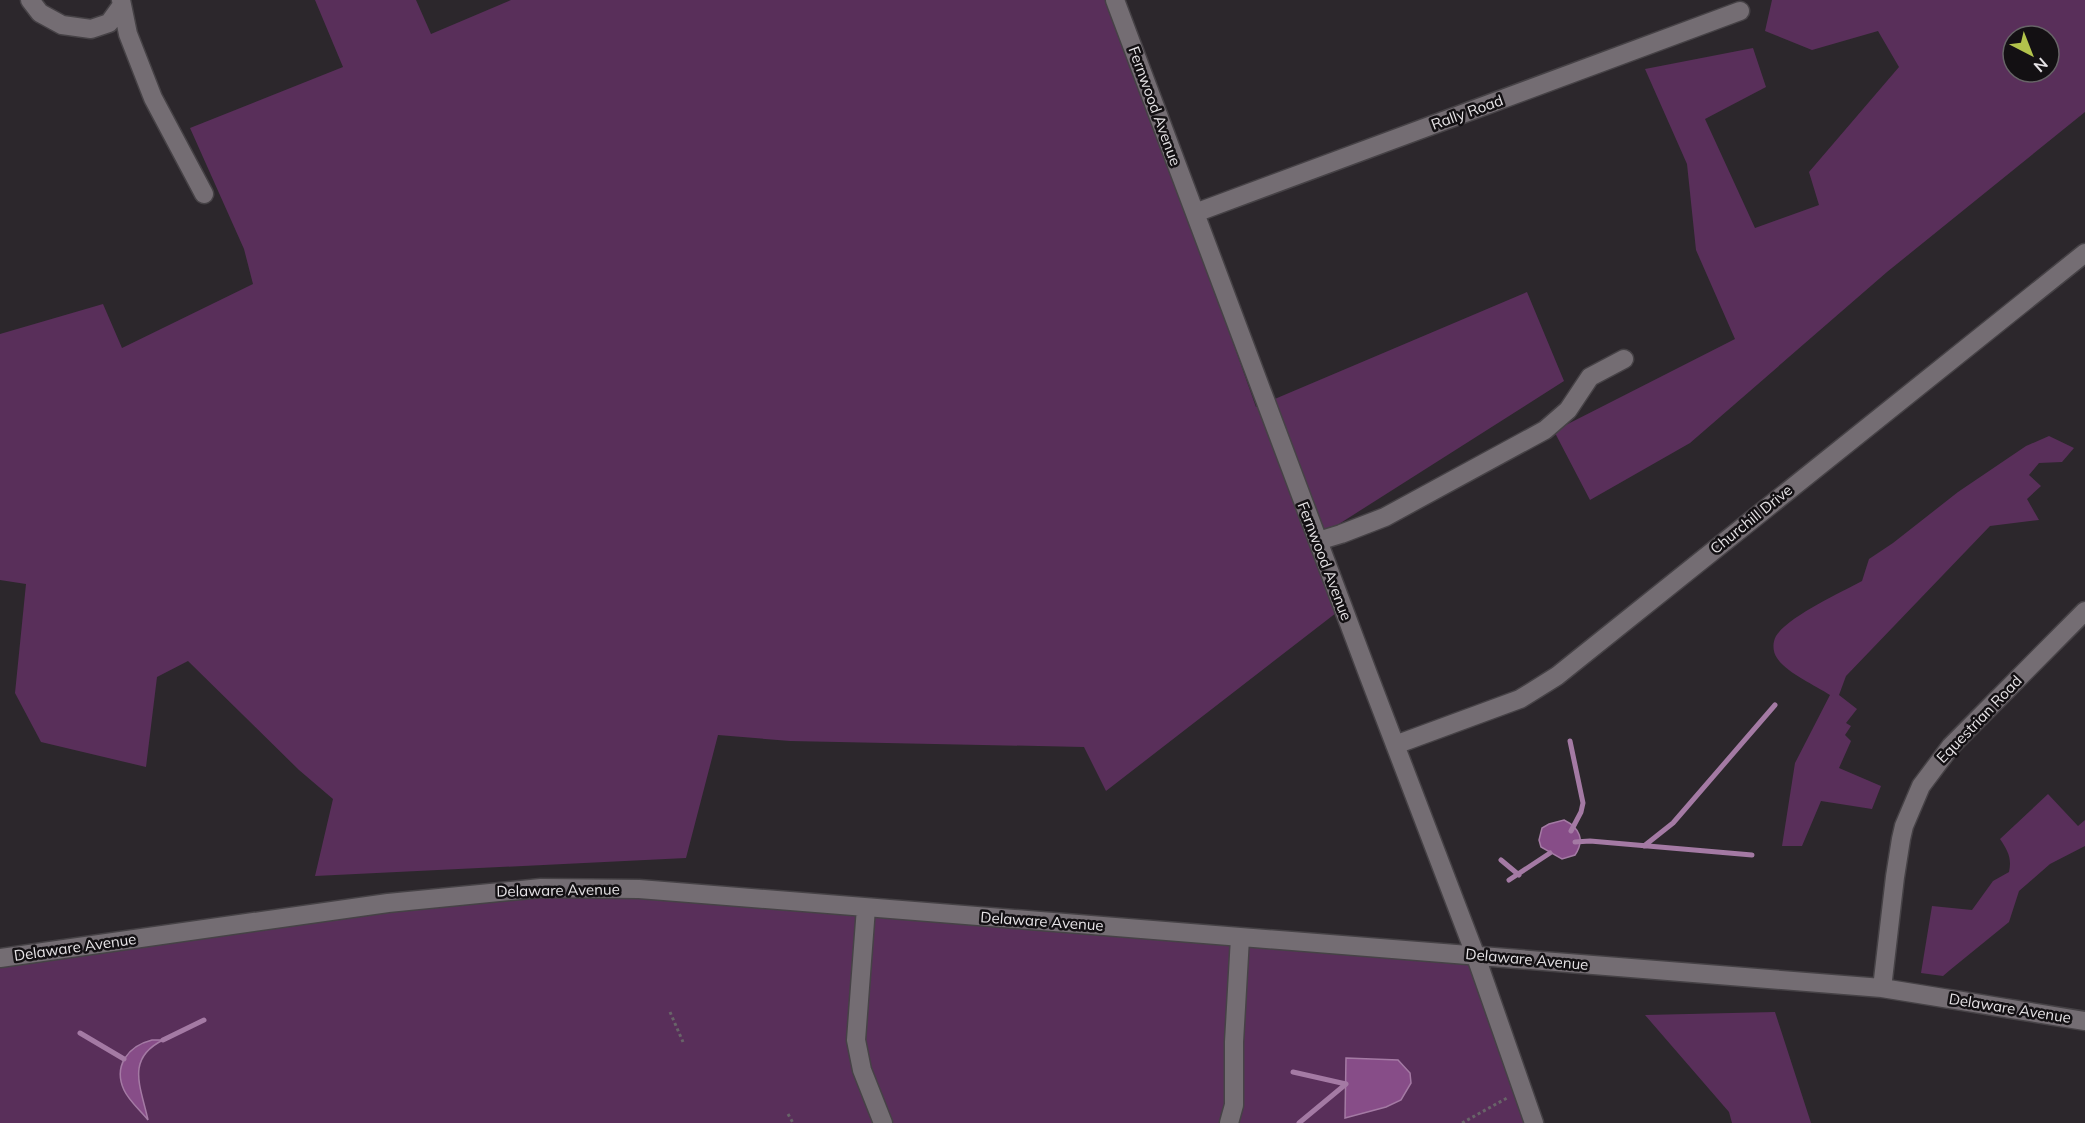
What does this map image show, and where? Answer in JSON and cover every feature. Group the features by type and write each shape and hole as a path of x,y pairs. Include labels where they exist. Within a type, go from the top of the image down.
{"street":[{"path":"30,0 40,14 62,25 92,29 109,23 121,2"},
{"name":"Fernwood Avenue","path":"1115,0 1475,954 1534,1123"},
{"path":"121,2 128,34 153,98 204,194"},
{"name":"Rally Road","path":"1195,213 1740,11"},
{"name":"Churchill Drive","path":"1395,745 1520,699 1557,676 2085,253"},
{"path":"1318,541 1385,517 1545,430 1568,410 1590,377 1624,359"},
{"name":"Equestrian Road","path":"1882,988 1898,854 1904,826 1921,786 1951,746 2085,611"},
{"name":"Delaware Avenue","path":"0,958 388,903 530,889 639,889 1882,988 2085,1021"},
{"path":"866,908 856,1040 862,1070 883,1123"},
{"path":"1229,1123 1234,1105 1234,1042 1240,938"}],"path":[{"path":"670,1012 683,1042"},
{"path":"1462,1123 1521,1089"},
{"path":"788,1114 793,1123"}],"shaded area":[{"path":"315,0 416,0 431,34 511,0 1111,0 1256,407 1527,292 1564,381 1309,543 1336,613 1106,791 1084,747 790,741 718,735 686,858 315,876 333,799 299,770 188,661 157,677 146,767 41,742 15,693 26,584 0,580 0,334 103,304 122,348 253,284 244,249 190,128 343,67"},
{"path":"1772,0 2085,0 2085,112 1887,272 1690,443 1590,500 1554,431 1735,339 1696,250 1687,164 1645,69 1753,48 1766,87 1705,119 1755,228 1819,205 1809,172 1899,67 1878,31 1812,50 1765,31"},
{"path":"2049,436 2074,448 2062,462 2039,463 2029,475 2041,486 2027,499 2039,520 1990,526 1846,676 1839,695 1857,709 1846,723 1851,726 1845,735 1851,741 1839,768 1881,786 1872,809 1821,801 1802,846 1782,846 1795,763 1830,695 1794,674 1782,663 1774,651 1776,636 1803,613 1862,581 1869,559 1958,492 2026,446"},
{"path":"2048,794 2078,826 2085,820 2085,846 2050,864 2019,891 2009,922 1943,976 1921,973 1932,906 1972,910 1993,881 2009,872 2009,855 2000,839"},
{"path":"1564,820 1577,831 1580,844 1575,855 1562,859 1541,847 1539,840 1542,828"},
{"path":"541,888 1475,954 1533,1123 0,1123 0,958"},
{"path":"1775,1012 1811,1123 1732,1123 1729,1112 1645,1015"},
{"path":"152,1040 163,1040 144,1056 139,1075 148,1120 126,1094 120,1073 125,1058 130,1052"},
{"path":"1346,1058 1398,1060 1410,1073 1411,1083 1401,1100 1386,1107 1345,1118"}],"waterway":[{"path":"1644,846 1673,823 1775,705"},
{"path":"1570,741 1583,803 1571,831"},
{"path":"1575,842 1590,841 1752,855"},
{"path":"1509,880 1550,853"},
{"path":"1501,860 1519,875"},
{"path":"163,1040 204,1020"},
{"path":"80,1033 124,1059"},
{"path":"1293,1072 1346,1084"},
{"path":"1299,1123 1346,1084"}]}
